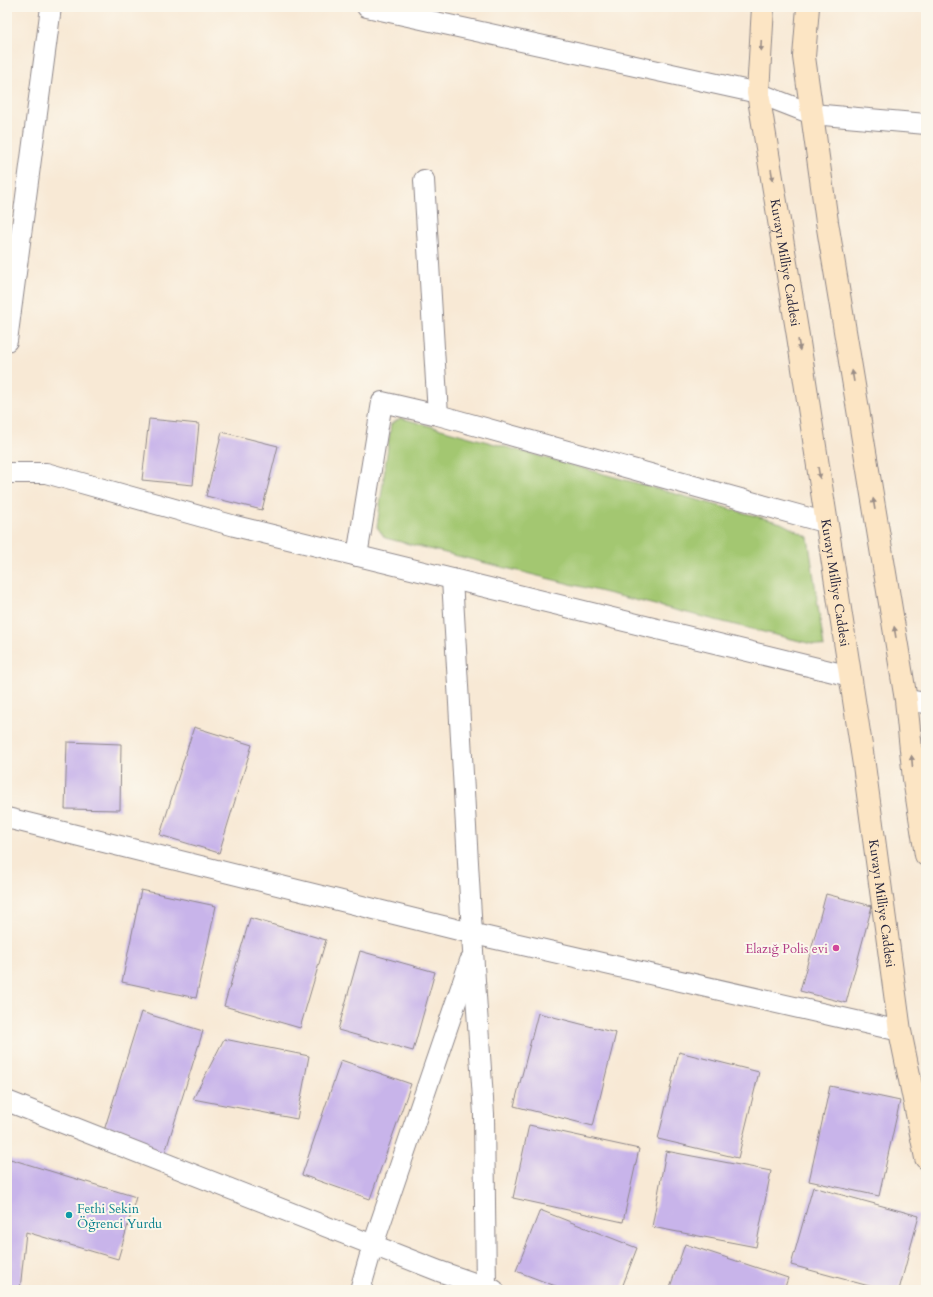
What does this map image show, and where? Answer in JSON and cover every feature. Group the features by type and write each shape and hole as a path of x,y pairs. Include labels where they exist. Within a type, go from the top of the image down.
{"main road":[{"name":"Kuvayı Milliye Caddesi","path":"763,7 758,93 864,765 900,1031 926,1158"},
{"path":"808,7 804,57 827,222 916,702 914,779 926,855"}],"street":[{"path":"7,341 51,7"},
{"path":"367,7 426,13 758,93 812,114 926,124"},
{"path":"424,180 438,415"},
{"path":"357,556 382,402 438,415 826,523"},
{"path":"7,473 46,473 235,526 850,676"},
{"path":"7,1101 489,1289 484,1114 472,942 452,579"},
{"path":"7,818 472,942 900,1031"},
{"path":"360,1290 373,1245 472,942"}],"green space":[{"path":"401,418 781,523 808,537 824,647 385,538 377,527 391,424"}],"building":[{"path":"149,419 199,424 193,485 142,480"},
{"path":"222,432 278,446 262,510 206,496"},
{"path":"194,727 252,745 219,853 160,835"},
{"path":"67,742 121,744 120,810 65,809"},
{"path":"141,890 216,906 196,998 122,982"},
{"name":"Elazığ Polis evi","path":"826,894 872,906 846,1003 800,991"},
{"path":"250,918 326,940 300,1028 224,1006"},
{"path":"360,951 435,972 413,1051 338,1030"},
{"path":"141,1012 203,1031 164,1156 102,1137"},
{"path":"538,1013 616,1033 593,1126 514,1106"},
{"path":"224,1039 309,1056 297,1119 193,1099"},
{"path":"679,1052 759,1072 738,1158 658,1139"},
{"path":"341,1060 411,1084 370,1199 302,1175"},
{"path":"830,1086 900,1101 879,1196 809,1181"},
{"path":"529,1125 639,1149 623,1222 513,1198"},
{"path":"666,1151 771,1171 756,1247 652,1227"},
{"name":"Fethi Sekin Öğrenci Yurdu","path":"7,1158 136,1197 118,1259 26,1232 20,1290 7,1290"},
{"path":"813,1187 919,1216 899,1290 884,1290 791,1265"},
{"path":"540,1210 637,1248 621,1290 566,1290 516,1271"},
{"path":"685,1244 788,1278 784,1290 669,1290"}],"place":[{"name":"Elazığ Polis evi","path":"836,948"},
{"name":"Fethi Sekin Öğrenci Yurdu","path":"69,1215"}]}
